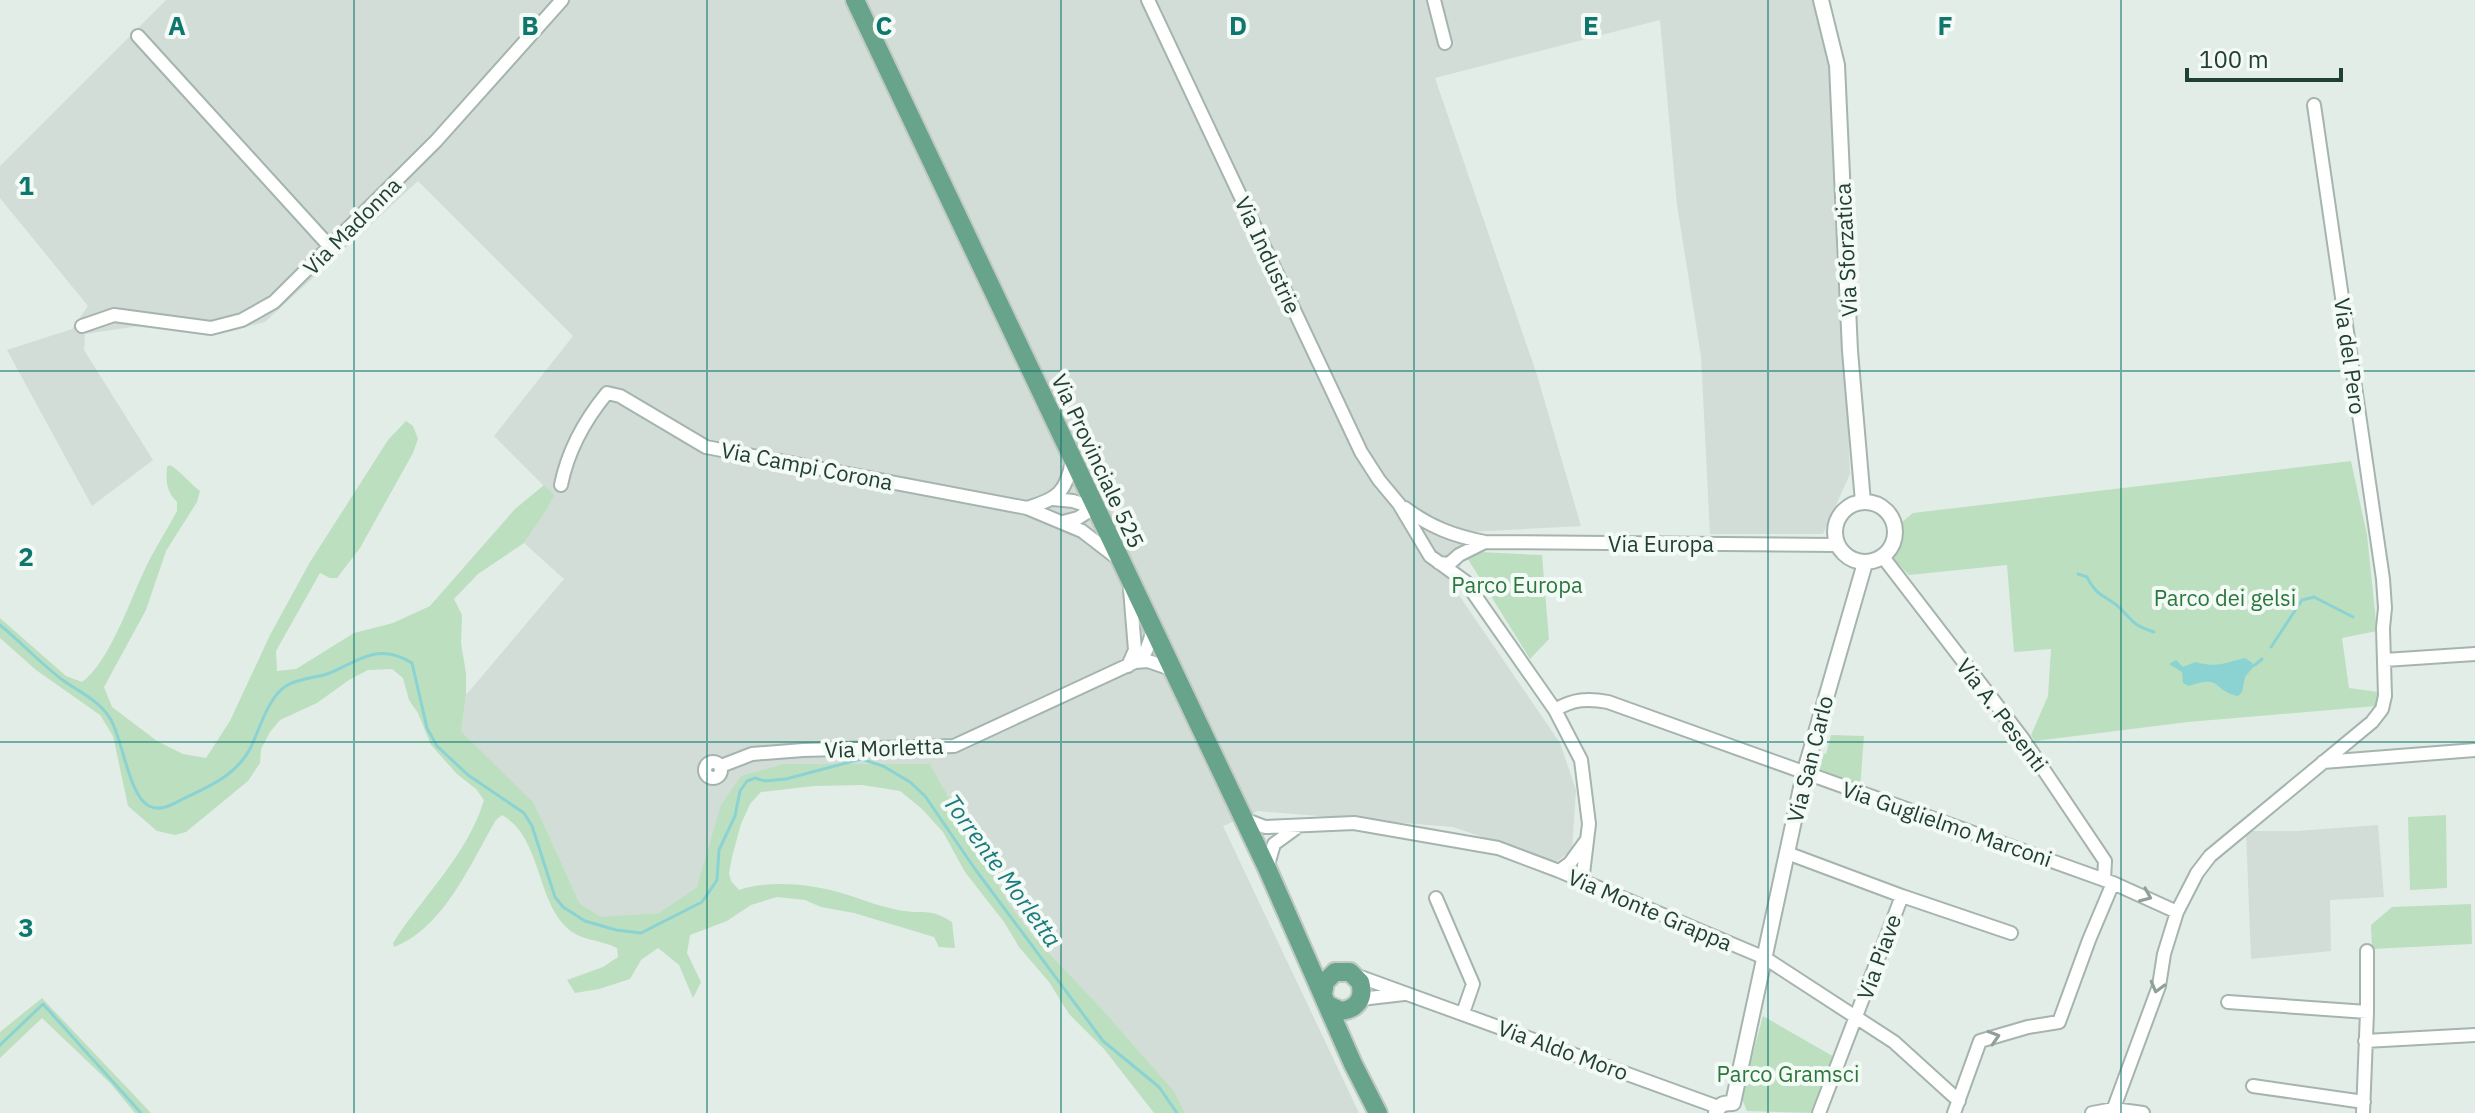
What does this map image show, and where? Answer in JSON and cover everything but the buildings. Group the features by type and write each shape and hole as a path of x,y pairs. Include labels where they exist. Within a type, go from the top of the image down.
{"main road":[{"name":"Via Provinciale 525","path":"855,0 1267,868 1378,1113"},
{"path":"1300,941 1361,984 1357,1003 1347,1024 1346,1047"},
{"path":"1348,972 1329,976 1324,984 1326,999 1341,1011 1357,1003"}],"street":[{"name":"Via Madonna","path":"82,326 114,315 192,327 227,325 257,313 274,302 436,141 562,0"},
{"name":"Via Industrie","path":"1148,0 1361,452 1399,504 1433,559 1466,582"},
{"path":"1434,0 1445,43"},
{"name":"Via Sforzatica","path":"1821,0 1837,65 1850,351 1863,502"},
{"path":"138,36 331,248"},
{"name":"Via del Pero","path":"2113,1111 2159,986 2164,954 2177,912 2197,873 2210,856 2372,722 2382,709 2385,696 2385,608 2314,105"},
{"name":"Via Campi Corona","path":"561,485 566,461 588,417 607,393 620,396 706,447 1027,508 1091,537 1118,559"},
{"path":"1053,499 1065,485 1072,461"},
{"path":"1053,499 1094,508"},
{"name":"Via Campi Corona","path":"1027,508 1053,499"},
{"path":"1863,502 1880,506 1892,518 1895,539 1883,557 1865,563 1852,560 1837,545 1835,528 1838,518 1853,504 1863,502"},
{"name":"Via Industrie","path":"1399,504 1450,535 1459,546 1458,556 1466,582 1555,710 1581,760 1589,824 1582,882"},
{"path":"1060,521 1073,521 1094,508"},
{"path":"1450,535 1432,539 1429,544 1433,559 1449,564 1458,556"},
{"name":"Via Europa","path":"1450,535 1485,542 1837,545"},
{"name":"Via Europa","path":"1458,556 1485,542"},
{"name":"Via A. Pesenti","path":"1883,557 2023,739 2105,861 2108,881"},
{"name":"Via San Carlo","path":"1727,1109 1765,958 1804,774 1865,563"},
{"path":"1129,582 1135,650 1132,664"},
{"path":"1132,664 1146,651 1153,631"},
{"path":"2385,660 2475,654"},
{"path":"1132,664 1148,661 1171,669"},
{"name":"Via Morletta","path":"721,766 752,754 954,746 1132,664"},
{"name":"Via Guglielmo Marconi","path":"1555,710 1568,702 1589,699 1608,702 2108,881 2177,912"},
{"path":"2323,762 2475,750"},
{"path":"1242,817 1265,827 1298,826"},
{"name":"Via Monte Grappa","path":"1298,826 1354,823 1498,848 1765,958 1894,1042 1957,1107"},
{"path":"1267,868 1274,844 1298,826"},
{"path":"1559,871 1570,863 1586,841"},
{"name":"Via Piave","path":"1787,853 2011,933"},
{"path":"1957,1107 1980,1041 2059,1022 2108,881"},
{"name":"Via Piave","path":"1819,1113 1902,896"},
{"path":"1436,898 1473,984 1463,1013"},
{"path":"2253,1086 2363,1107 2367,951"},
{"name":"Via Aldo Moro","path":"1348,972 1727,1109"},
{"name":"Via Aldo Moro","path":"1357,1003 1407,994"},
{"path":"2228,1002 2367,1012"},
{"path":"2365,1041 2475,1035"},
{"path":"2092,1113 2143,1113"}],"shaded area":[{"path":"166,0 1817,0 1832,47 1850,474 1823,534 1710,534 1701,356 1677,205 1660,20 1435,78 1537,375 1581,526 1470,532 1454,588 1560,743 1576,790 1572,850 1556,862 1453,827 1258,811 1223,826 1359,1113 1185,1113 1174,1091 1032,935 1008,902 930,764 741,776 697,887 659,913 601,918 580,904 534,803 461,731 466,695 564,579 524,543 553,495 494,436 573,336 418,181 265,322 217,334 146,325 85,334 84,350 153,460 92,506 7,350 72,329 88,306 0,198 0,166"},
{"path":"2378,825 2384,897 2330,900 2331,951 2251,959 2246,831"}],"green space":[{"path":"406,421 413,426 418,439 413,453 360,548 337,578 320,573 276,651 277,671 296,669 354,633 393,623 430,606 515,509 544,485 554,495 524,543 478,574 454,599 462,615 461,643 466,673 461,731 534,803 580,904 601,917 659,913 697,887 721,805 741,776 784,764 930,764 1008,902 1032,935 1174,1091 1185,1113 1154,1113 1104,1049 1069,1014 1049,982 1019,947 1004,922 965,872 943,832 900,791 862,785 761,792 750,804 741,824 729,873 731,881 739,890 763,885 802,885 898,910 937,914 952,922 955,948 939,947 934,937 854,913 821,907 805,900 777,897 751,905 727,921 690,935 687,953 701,982 693,998 679,965 658,948 641,960 630,979 575,993 567,980 603,967 618,957 617,948 577,935 566,927 556,915 524,838 515,825 502,815 441,910 412,938 394,947 393,943 456,857 477,820 484,800 431,745 409,700 403,678 392,669 368,670 317,703 280,720 261,749 260,763 248,781 186,832 175,835 157,831 128,806 113,736 100,715 36,670 0,638 0,618 66,676 82,682 92,673 111,645 150,560 177,511 177,502 167,482 167,467 170,465 200,491 197,502 166,551 146,610 104,687 112,707 157,741 183,754 206,758 230,721 270,635 310,562 388,440"},
{"name":"Parco dei gelsi","path":"2351,461 2367,535 2377,631 2342,638 2349,688 2378,692 2377,706 2188,722 2035,741 2031,735 2048,696 2051,649 2014,652 2007,565 1909,575 1891,557 1897,543 1897,526 1913,513"},
{"name":"Parco Europa","path":"1480,552 1542,555 1549,639 1530,659 1466,556"},
{"path":"1831,735 1864,736 1860,789 1822,775 1819,769"},
{"path":"2446,815 2447,888 2410,890 2408,817"},
{"path":"2471,904 2472,944 2372,949 2371,925 2392,907"},
{"path":"42,998 151,1113 135,1113 110,1083 42,1018 0,1058 0,1032"},
{"name":"Parco Gramsci","path":"1763,1016 1836,1058 1815,1113 1747,1111 1741,1097"}],"water":[{"path":"2245,658 2255,665 2245,677 2238,696 2212,682 2189,686 2183,683 2182,672 2169,664 2176,660 2183,667 2195,662 2215,665"}],"waterway":[{"path":"2078,574 2087,577 2099,593 2135,624 2154,632"},
{"path":"2271,647 2302,600 2314,597 2353,617"},
{"name":"Torrente Morletta","path":"0,625 56,675 107,713 136,791 149,806 158,808 212,785 237,766 250,749 269,706 286,686 327,674 368,656 388,654 400,657 412,663 427,728 437,746 468,775 524,813 532,826 555,897 563,907 585,921 616,930 641,933 702,902 717,880 719,850 735,816 740,791 747,781 755,778 765,781 786,779 861,759 883,766 910,782 925,796 975,869 1103,1041 1159,1087 1177,1113"},
{"path":"2255,665 2262,659"},
{"path":"0,1045 43,1004 141,1113"}]}
